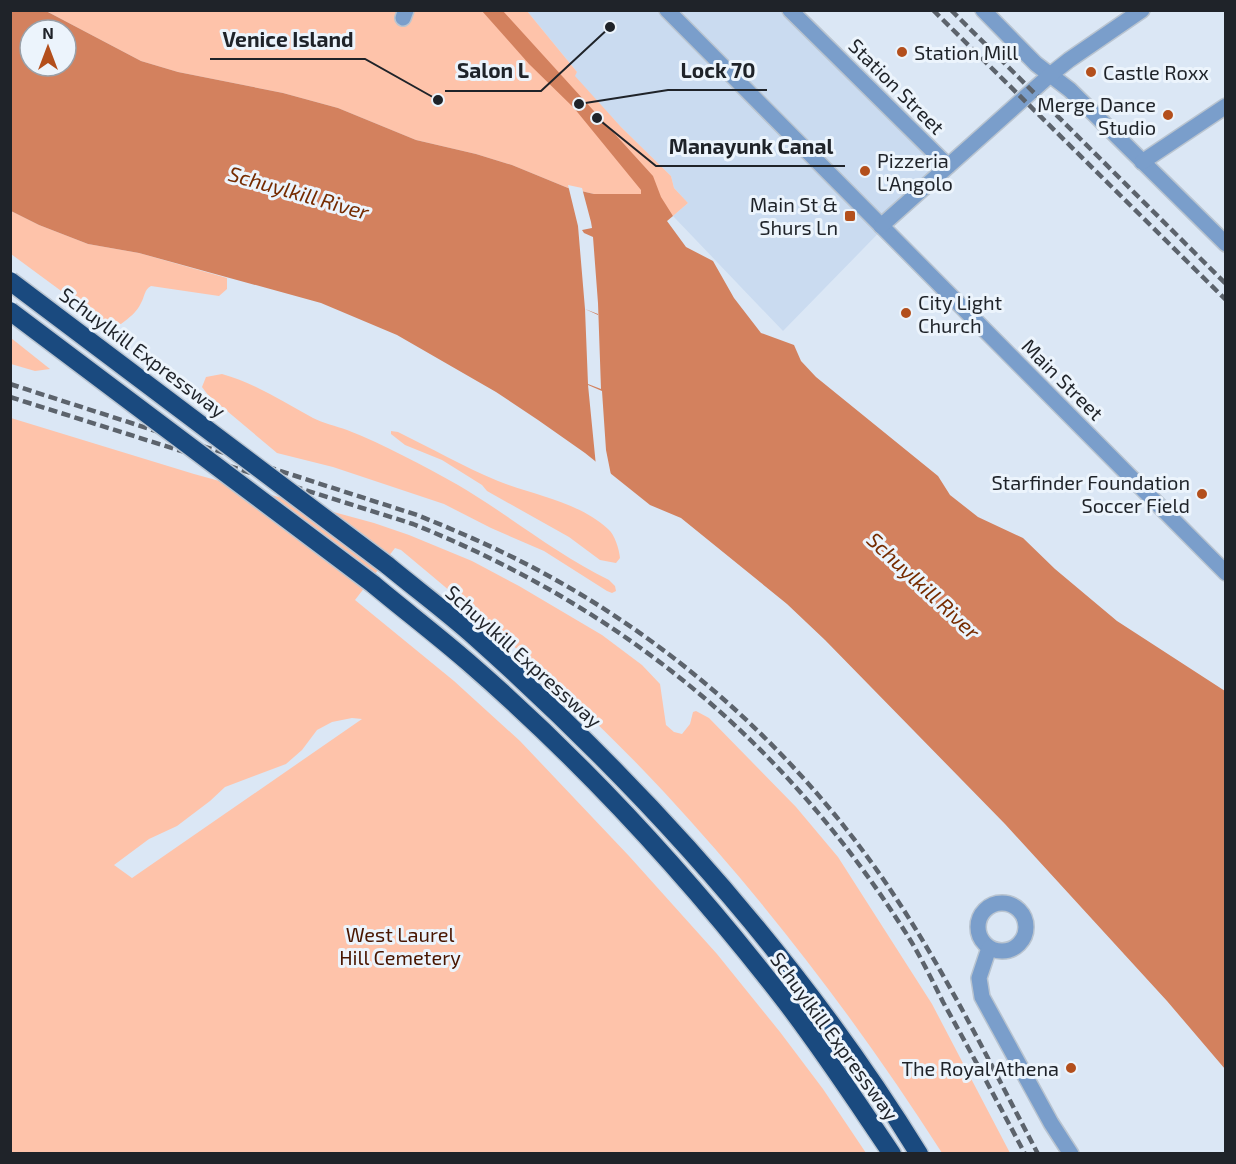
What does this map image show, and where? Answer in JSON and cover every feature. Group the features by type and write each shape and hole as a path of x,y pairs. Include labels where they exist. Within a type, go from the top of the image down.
{"highway":[{"name":"Schuylkill Expressway","path":"10,281 387,565 473,635 539,696 620,774 672,829 791,971 849,1048 919,1154"},
{"name":"Schuylkill Expressway","path":"10,311 373,584 468,662 540,728 655,846 719,919 783,998 840,1077 891,1154"}],"street":[{"name":"Main Street","path":"667,10 1226,573"},
{"name":"Station Street","path":"790,10 948,166"},
{"path":"983,10 1029,58 1070,90 1225,242"},
{"path":"881,226 1050,75 1142,10"},
{"path":"1142,162 1226,106"},
{"path":"989,948 979,978 982,997 1051,1123 1071,1154"}],"shaded area":[{"path":"527,11 788,11 943,167 783,331 673,216 688,203 674,188 671,176 574,76 577,72"}],"green space":[{"path":"46,11 527,11 577,72 575,76 621,127 671,176 674,188 688,203 673,216 650,196 594,194 568,188 512,165 416,140 338,108 283,93 178,72 141,61 78,28 78,18 59,18"},
{"path":"11,211 39,225 88,244 139,253 227,278 227,289 219,296 151,286 137,309 121,324 102,321 11,254"},
{"path":"11,338 50,369 35,371 11,364"},
{"path":"222,374 257,388 317,420 375,442 444,478 589,570 609,580 615,586 616,591 612,593 607,591 544,551 444,504 333,467 277,453 208,395 202,387 206,377"},
{"name":"West Laurel Hill Cemetery","path":"11,418 194,474 374,523 409,535 472,561 602,635 642,665 660,684 666,725 674,732 682,734 690,724 693,712 696,711 709,718 796,807 838,857 932,1004 1010,1153 942,1153 879,1058 811,966 702,834 602,728 537,667 401,550 395,548 355,600 454,681 520,741 629,856 717,954 780,1032 823,1089 866,1153 11,1153","holes":["352,718 362,719 132,878 114,865 149,839 177,826 225,787 286,764 302,750 317,730 332,722"]},
{"path":"391,431 398,432 498,481 584,512 610,532 616,542 620,558 616,563 600,560 569,537 487,491 482,485 442,460 405,445 391,434"}],"water":[{"name":"Schuylkill River","path":"10,11 46,11 59,18 18,18 18,78 78,78 78,28 141,61 178,72 283,93 338,108 416,140 512,165 568,188 594,194 641,194 641,190 574,108 529,64 482,11 503,11 653,176 661,197 673,216 667,221 686,247 713,261 734,298 761,333 794,345 801,361 816,377 938,476 950,495 978,517 1023,538 1055,569 1117,621 1225,691 1225,1069 1167,1001 1005,824 825,640 787,604 681,518 650,505 585,453 538,420 496,392 397,335 321,303 139,253 88,244 39,225 11,211"}],"pier":[{"path":"568,185 582,188 592,228 582,230 593,237 598,303 601,389 588,384 578,226"},
{"path":"588,385 602,391 606,450 612,480 596,466"}],"railway":[{"path":"933,10 1226,300"},
{"path":"951,10 1226,284"},
{"path":"10,384 432,521 534,568 581,595 670,655 753,726 791,764 860,847 886,883 933,958 1038,1154"},
{"path":"10,397 413,524 489,558 561,596 628,639 691,687 751,740 806,798 857,861 915,948 1025,1154"}],"place":[{"name":"Salon L","path":"610,27"},
{"name":"Station Mill","path":"902,52"},
{"name":"Castle Roxx","path":"1091,72"},
{"name":"Venice Island","path":"438,100"},
{"name":"Lock 70","path":"579,104"},
{"name":"Merge Dance Studio","path":"1168,115"},
{"name":"Manayunk Canal","path":"597,118"},
{"name":"Pizzeria L'Angolo","path":"865,171"},
{"name":"Main St & Shurs Ln","path":"850,216"},
{"name":"City Light Church","path":"906,313"},
{"name":"Starfinder Foundation Soccer Field","path":"1202,494"},
{"name":"The Royal Athena","path":"1071,1068"}]}
